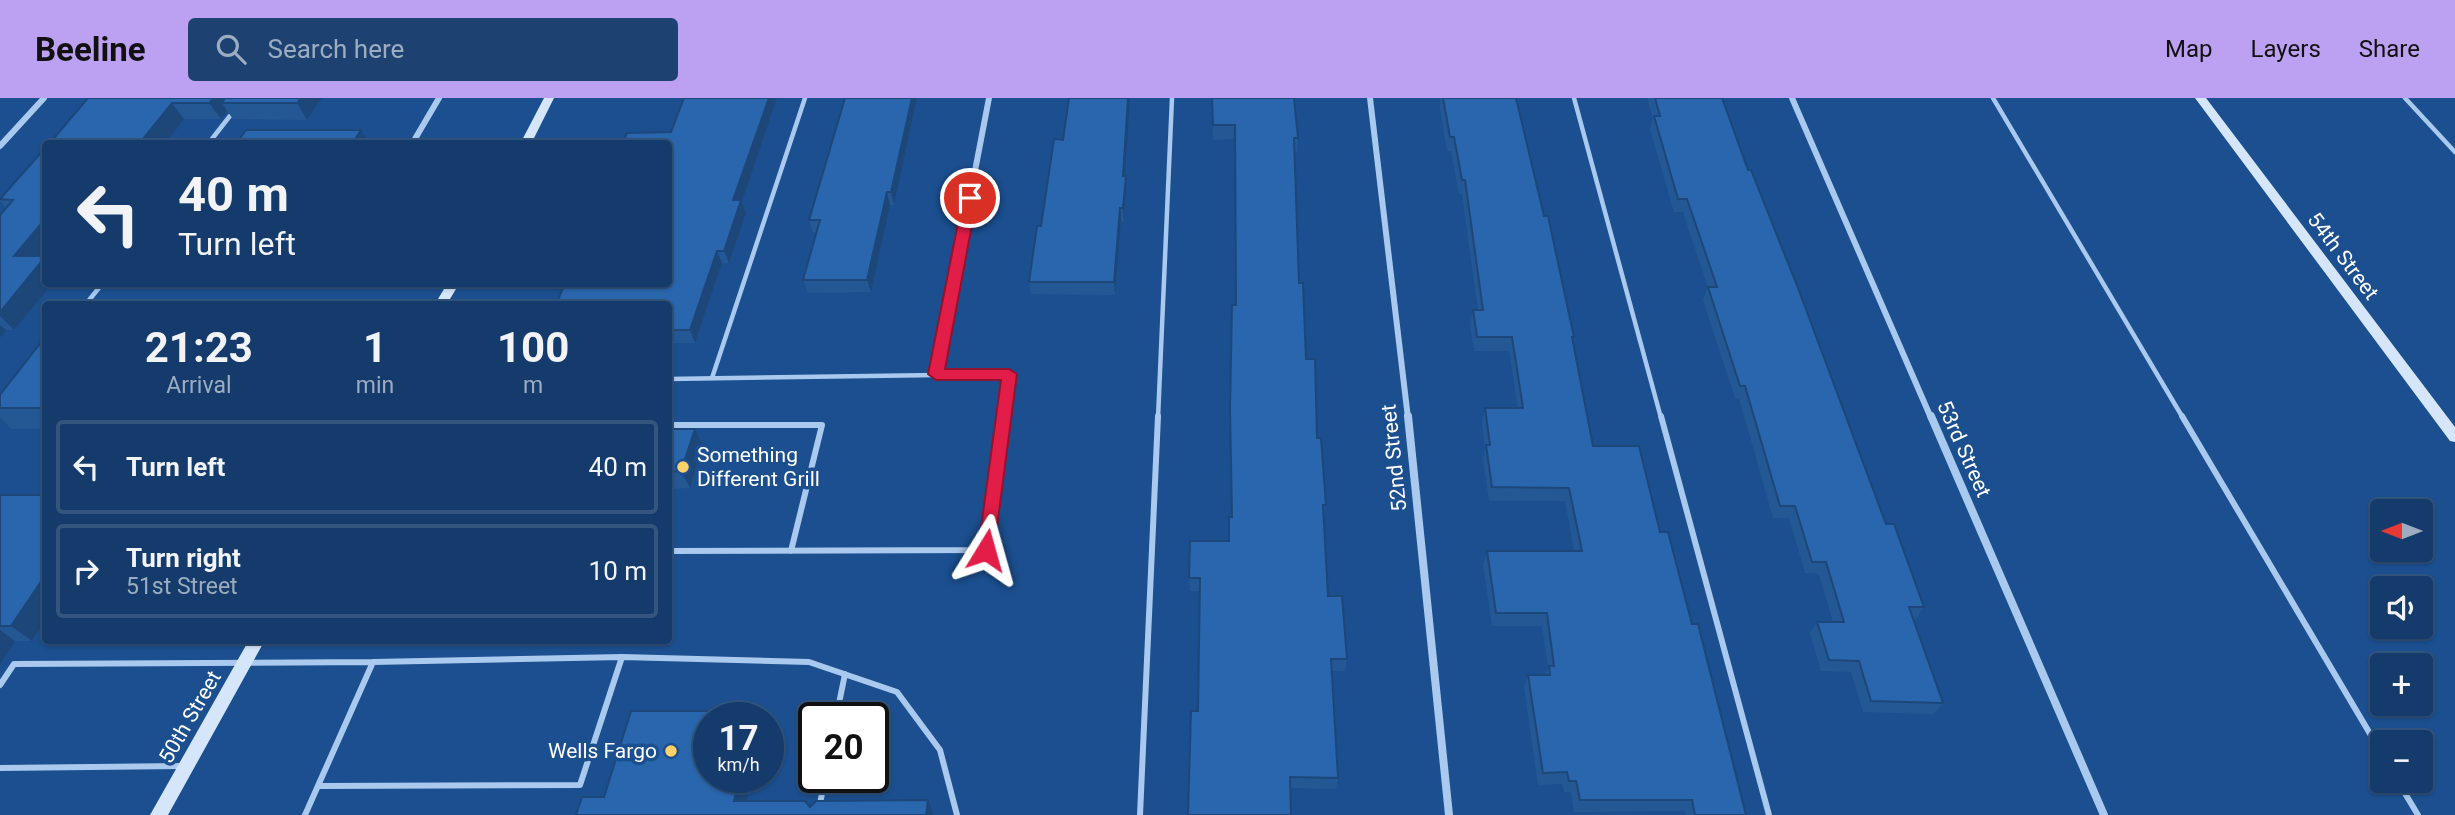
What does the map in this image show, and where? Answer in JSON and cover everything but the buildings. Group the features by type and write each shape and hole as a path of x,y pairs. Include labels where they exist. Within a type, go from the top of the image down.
{"street":[{"path":"0,146 44,98"},
{"path":"414,140 439,98"},
{"path":"527,140 549,98"},
{"path":"936,374 989,98"},
{"name":"52nd Street","path":"1370,98 1402,362 1449,815"},
{"name":"53rd Street","path":"1792,98 2104,815"},
{"name":"54th Street","path":"2200,98 2455,437"},
{"name":"50th Street","path":"159,815 255,644"}],"lane":[{"path":"712,378 805,98"},
{"path":"1140,815 1172,98"},
{"path":"1574,98 1769,815"},
{"path":"1993,98 2370,734"},
{"path":"2405,98 2455,152"},
{"path":"211,140 236,107"},
{"path":"88,301 100,287"},
{"path":"672,379 1009,374 986,550 672,551"},
{"path":"672,425 822,425 791,551"},
{"path":"0,685 14,664 373,662 622,657 809,662 897,692 940,750 957,815"},
{"path":"318,786 580,785 622,657"},
{"path":"305,815 373,662"},
{"path":"839,702 845,674"},
{"path":"0,768 187,765"},
{"path":"818,815 822,793"},
{"path":"2405,793 2418,815"}],"place":[{"name":"Something Different Grill","path":"683,467"},
{"name":"Wells Fargo","path":"671,751"}],"route":[{"path":"970,198 936,374 1009,374 986,550"}]}
